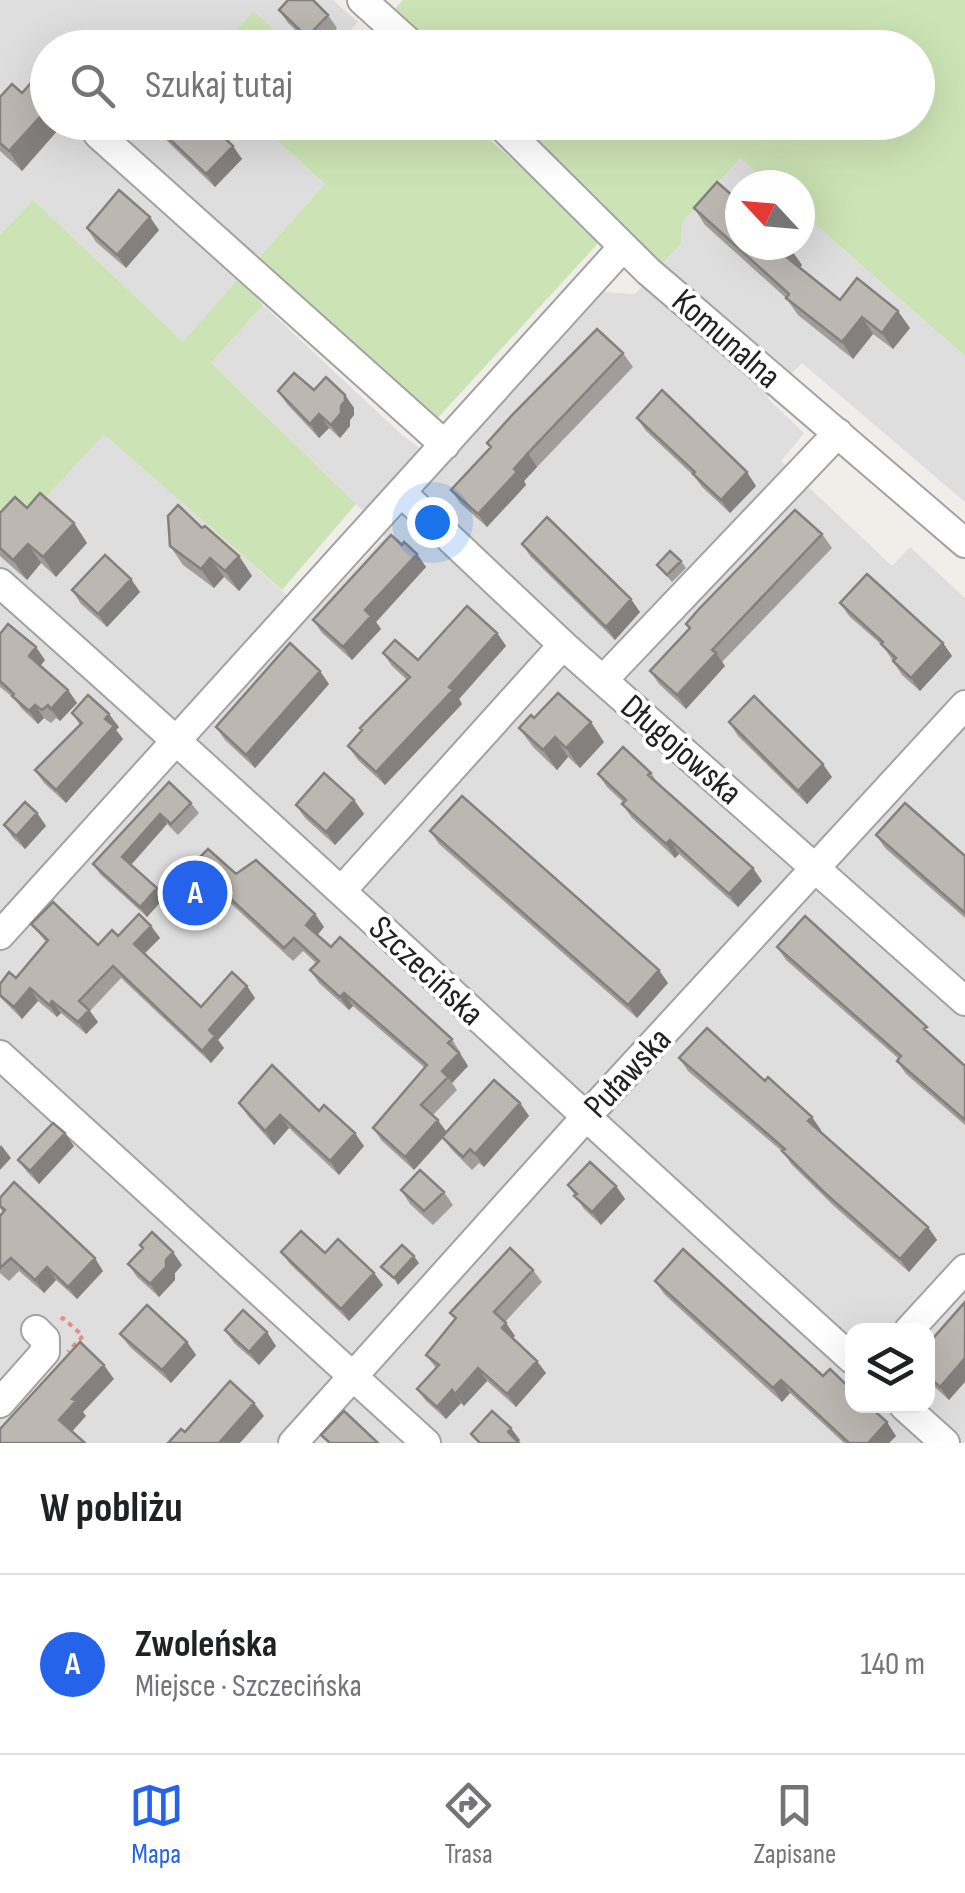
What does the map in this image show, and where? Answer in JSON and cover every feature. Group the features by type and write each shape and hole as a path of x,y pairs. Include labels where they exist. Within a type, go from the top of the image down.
{"street":[{"path":"362,0 396,30"},
{"path":"105,140 444,444"},
{"name":"Komunalna","path":"516,140 623,247 965,543"},
{"path":"0,935 623,247"},
{"path":"603,680 838,433"},
{"name":"Długojowska","path":"402,493 563,645 965,1000"},
{"name":"Szczecińska","path":"0,582 845,1353"},
{"path":"342,890 563,645"},
{"name":"Puławska","path":"293,1443 965,705"},
{"path":"0,1055 426,1443"},
{"path":"915,1323 965,1269"},
{"path":"0,1404 43,1357 45,1338 36,1330"},
{"path":"912,1413 945,1443"}],"shaded area":[{"path":"0,0 333,0 358,22 351,30 274,30 254,11 236,30 30,30 30,140 87,140 239,278 183,343 33,200 0,235"},
{"path":"122,140 277,140 325,184 255,262"},
{"path":"741,157 755,170 729,170"},
{"path":"725,175 725,260 815,260 815,224 965,356 965,502 802,363 767,398 804,433 781,461 892,566 910,547 965,598 965,1443 0,1443 0,547 104,433 310,616 385,537 211,363 263,305 401,434 444,466 604,292 635,294 681,244 682,223"}],"green space":[{"path":"403,0 965,0 965,356 815,224 815,170 754,170 740,158 725,170 725,175 682,223 681,244 663,263 624,232 603,203 534,140 935,140 935,30 414,30 393,11"},
{"path":"254,11 274,30 236,30"},
{"path":"277,140 490,140 602,239 435,421 255,262 325,184"},
{"path":"33,200 183,342 239,278 263,305 211,363 356,504 282,590 104,434 0,547 0,235"}],"building":[{"path":"288,0 313,0 328,15 314,30 300,30 279,10"},
{"path":"12,84 22,93 30,84 30,128 9,151 0,143 0,97"},
{"path":"171,140 227,140 233,146 206,174"},
{"path":"717,182 725,189 725,236 694,208"},
{"path":"119,190 150,217 117,255 87,228"},
{"path":"751,260 790,260 840,300 857,278 898,311 882,333 862,317 842,342 786,298 789,294"},
{"path":"597,329 623,353 528,453 514,469 517,472 478,514 451,490 491,447 487,443 514,413"},
{"path":"294,373 314,390 326,377 345,395 341,413 331,425 319,414 310,424 278,391"},
{"path":"662,390 747,472 721,500 637,418"},
{"path":"40,493 74,523 43,557 28,544 13,560 0,548 0,513 15,497 27,508"},
{"path":"178,505 239,556 225,571 210,558 201,569 170,546 168,516"},
{"path":"795,510 822,534 712,650 716,653 677,695 650,671 690,628 686,624 699,609"},
{"path":"547,517 631,599 606,627 522,544"},
{"path":"391,535 417,554 365,610 371,616 343,647 313,620"},
{"path":"670,551 681,561 667,575 657,565"},
{"path":"105,555 131,579 98,614 72,590"},
{"path":"867,574 943,643 911,678 893,661 896,658 883,642 840,603"},
{"path":"467,606 497,633 449,687 453,690 376,772 348,746 360,728 410,677 383,653 395,640 418,660"},
{"path":"8,624 36,647 29,656 68,690 51,709 48,705 42,710 35,705 29,711 0,681 0,634"},
{"path":"290,643 320,671 246,755 216,727"},
{"path":"558,693 591,722 566,748 555,737 543,750 519,728"},
{"path":"88,695 109,714 105,719 114,726 56,790 35,770 82,723 72,713"},
{"path":"754,696 823,764 798,791 729,722"},
{"path":"623,747 651,773 648,775 753,868 729,894 670,840 666,844 622,804 626,800 598,774"},
{"path":"324,773 354,800 326,832 296,805"},
{"path":"169,782 191,803 171,824 160,814 122,857 157,888 140,907 93,864"},
{"path":"462,796 659,970 628,1005 430,831"},
{"path":"25,802 37,813 16,836 4,825"},
{"path":"905,803 965,856 965,913 876,835"},
{"path":"208,849 236,874 256,860 315,914 306,925 331,947 340,937 452,1039 448,1043 459,1053 442,1071 448,1077 421,1105 438,1120 405,1157 373,1128 427,1065 344,993 340,997 310,970 319,961 294,938 284,948 193,864"},
{"path":"53,902 98,945 112,930 118,936 139,914 151,926 134,944 201,1007 232,972 247,986 209,1030 215,1036 202,1051 113,966 79,1001 89,1010 78,1022 30,988 14,1007 0,995 0,984 9,972 16,978 48,940 31,924"},
{"path":"805,916 965,1066 965,1120 897,1061 901,1056 777,947"},
{"path":"707,1028 765,1081 768,1077 812,1117 808,1121 928,1227 900,1259 826,1194 782,1151 785,1149 679,1058"},
{"path":"272,1065 319,1111 324,1105 355,1133 330,1161 280,1115 265,1131 239,1103"},
{"path":"494,1080 520,1103 475,1154 470,1149 463,1157 442,1137"},
{"path":"53,1123 65,1133 30,1171 18,1160"},
{"path":"590,1162 616,1186 592,1212 568,1185"},
{"path":"420,1170 444,1192 424,1211 401,1190"},
{"path":"14,1182 95,1258 68,1287 47,1267 35,1280 11,1258 0,1268 0,1216 5,1210 0,1206 0,1198"},
{"path":"301,1231 325,1253 338,1239 374,1273 341,1309 281,1252"},
{"path":"152,1232 173,1252 166,1267 150,1284 128,1264"},
{"path":"402,1245 414,1256 394,1278 381,1267"},
{"path":"510,1248 533,1270 494,1312 506,1323 502,1328 537,1361 507,1394 478,1368 437,1407 417,1389 439,1365 426,1355 456,1318 450,1313"},
{"path":"683,1249 823,1376 830,1369 845,1383 845,1413 877,1413 887,1422 868,1443 849,1443 781,1380 773,1388 655,1281"},
{"path":"965,1302 965,1358 940,1387 935,1382 935,1336"},
{"path":"147,1305 187,1342 162,1370 120,1334"},
{"path":"243,1310 267,1332 249,1352 225,1330"},
{"path":"80,1342 104,1365 72,1399 76,1401 59,1420 85,1443 0,1443 0,1429"},
{"path":"230,1381 254,1403 219,1443 168,1443 181,1429 185,1432"},
{"path":"344,1411 378,1443 330,1443 321,1435"},
{"path":"492,1411 511,1428 508,1432 519,1443 480,1443 471,1434"}],"place":[{"name":"Zwoleńska","path":"195,893"}]}
